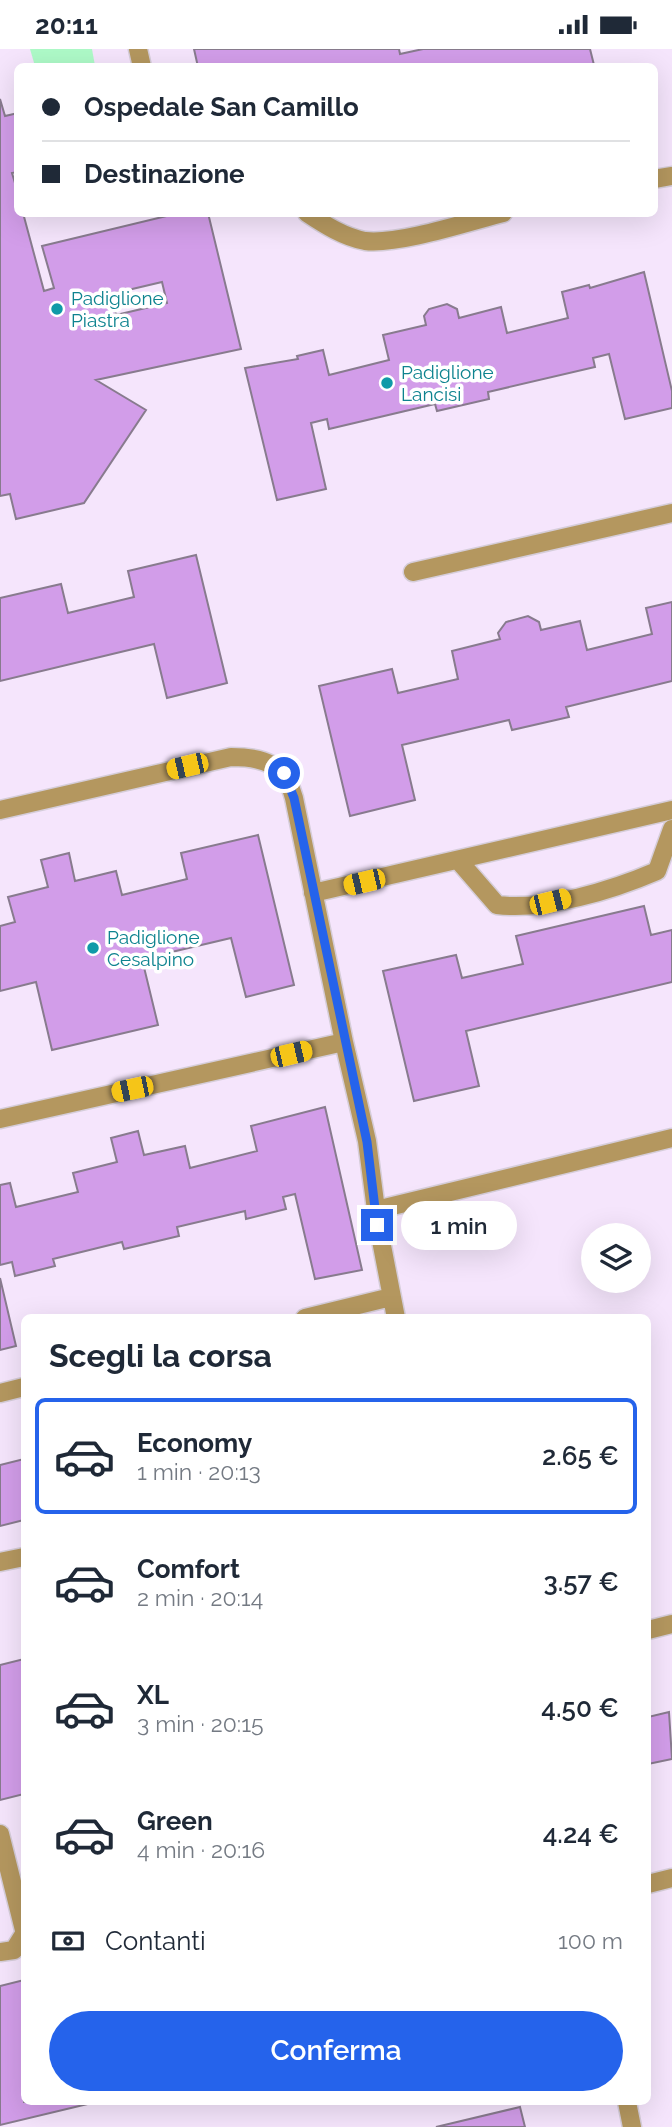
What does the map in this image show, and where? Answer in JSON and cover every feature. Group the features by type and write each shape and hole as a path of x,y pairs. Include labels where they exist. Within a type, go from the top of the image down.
{"lane":[{"path":"314,217 348,237 379,241 485,217"},
{"path":"413,572 672,513"},
{"path":"0,810 213,760 258,758 277,766 290,783 367,1142 395,1314"},
{"path":"313,893 672,810"},
{"path":"458,860 497,905 523,908 631,882 657,871 672,829"},
{"path":"0,1119 344,1042"},
{"path":"376,1210 672,1138"},
{"path":"321,1314 391,1297"},
{"path":"0,1393 21,1388"},
{"path":"0,1562 21,1557"},
{"path":"651,1629 672,1624"},
{"path":"0,1834 21,1920"},
{"path":"651,1883 672,1878"},
{"path":"0,1952 14,1949 21,1937"},
{"path":"628,2105 632,2127"}],"shaded area":[{"path":"0,49 672,49 672,2127 0,2127"}],"green space":[{"path":"30,49 92,49 94,63 34,63"}],"building":[{"path":"194,49 399,49 400,54 423,49 590,49 594,63 197,63"},
{"name":"Padiglione Piastra","path":"0,99 5,116 14,114 14,217 24,217 44,291 54,288 42,246 162,217 209,217 241,349 96,380 146,410 84,503 16,519 10,494 0,496","holes":["162,282 167,303 116,315 111,294"]},
{"name":"Padiglione Lancisi","path":"644,272 672,391 672,408 625,419 609,354 593,358 595,367 488,392 489,399 437,411 435,404 329,429 327,419 311,423 326,489 277,500 245,368 298,359 297,356 323,350 329,375 389,360 383,335 426,325 424,316 429,309 447,304 457,309 459,318 501,307 507,333 568,318 562,292 589,285 590,288"},
{"path":"196,555 227,683 167,698 154,644 0,681 0,598 61,584 68,613 134,597 128,571"},
{"path":"672,602 672,681 566,707 569,717 512,730 509,720 402,745 415,800 350,816 319,686 392,669 398,693 458,679 452,651 500,639 498,633 506,622 528,616 539,622 541,630 580,621 587,650 652,634 646,608"},
{"name":"Padiglione Cesalpino","path":"258,835 294,985 246,997 231,938 142,959 158,1025 52,1050 36,982 0,991 0,926 15,922 8,897 48,887 41,860 69,853 75,881 116,871 122,895 187,879 181,853"},
{"path":"644,906 651,935 672,930 672,982 466,1031 479,1086 414,1101 383,971 456,955 462,978 523,964 516,936"},
{"path":"325,1107 362,1270 315,1279 295,1194 283,1197 286,1209 246,1219 245,1211 177,1227 179,1236 124,1249 122,1242 53,1259 55,1266 15,1276 12,1262 0,1265 0,1185 10,1183 16,1207 78,1192 73,1173 117,1162 111,1138 138,1131 144,1155 185,1146 190,1168 257,1151 251,1126"},
{"path":"0,1278 16,1346 0,1350"},
{"path":"21,1460 21,1521 0,1526 0,1465"},
{"path":"21,1660 21,1795 0,1800 0,1665"},
{"path":"669,1712 672,1759 651,1763 651,1716"},
{"path":"21,1981 21,2105 83,2105 0,2125 0,1986"},
{"path":"520,2107 525,2127 436,2127"}],"place":[{"name":"Padiglione Piastra","path":"57,309"},
{"name":"Padiglione Lancisi","path":"387,383"},
{"name":"Padiglione Cesalpino","path":"93,948"}],"route":[{"path":"284,773 294,798 367,1142 377,1225"}]}
